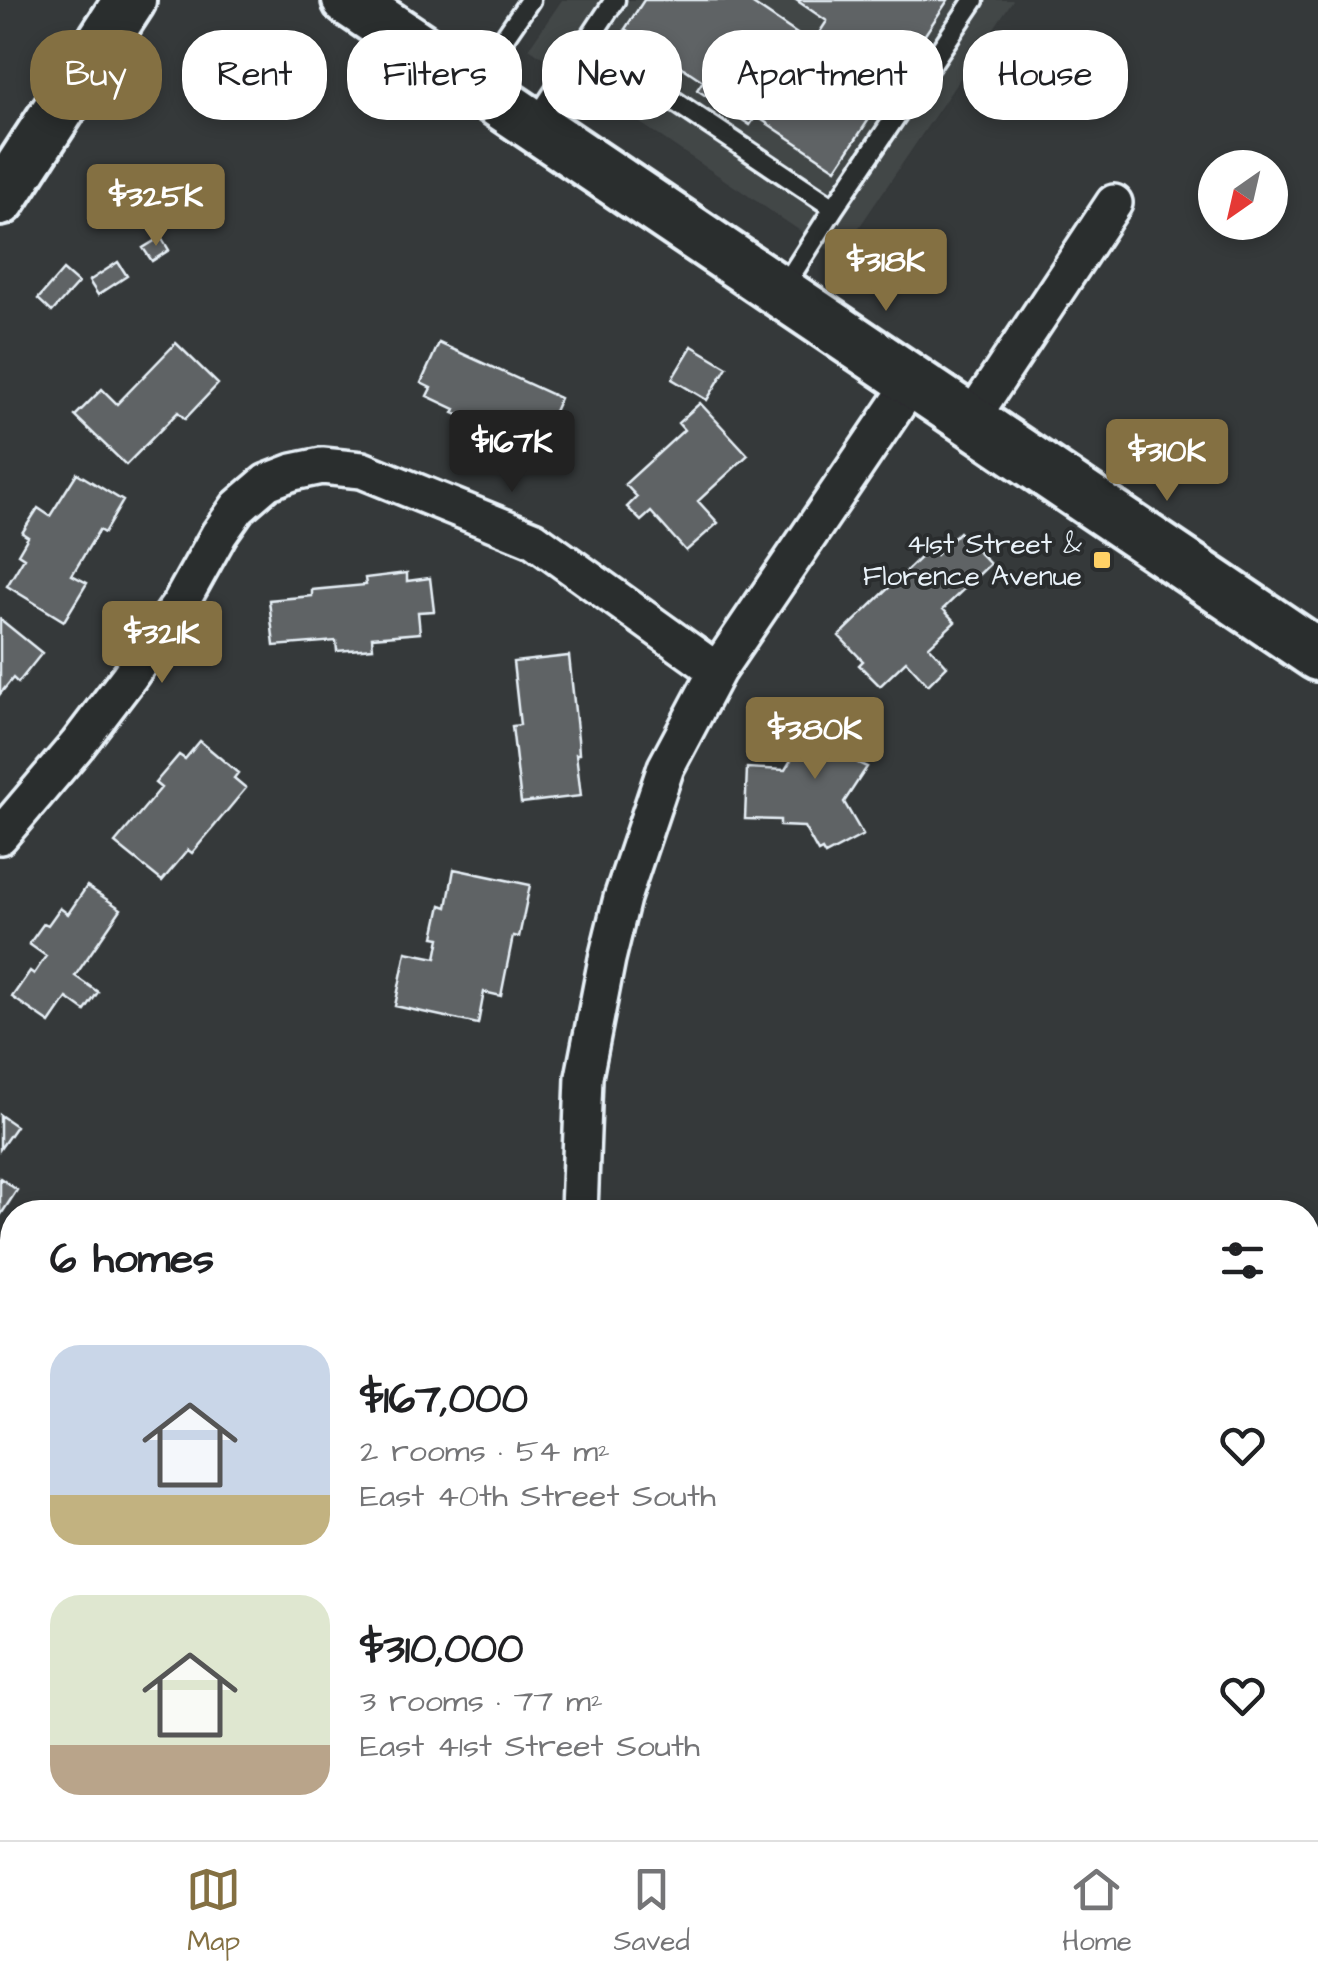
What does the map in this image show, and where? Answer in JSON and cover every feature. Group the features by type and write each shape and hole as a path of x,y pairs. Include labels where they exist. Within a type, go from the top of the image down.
{"main road":[{"path":"0,200 130,0"},
{"path":"366,5 400,30"},
{"path":"522,117 1318,655"}],"street":[{"path":"970,420 1114,203"},
{"path":"579,1200 584,1077 622,898 666,767 717,672 914,380"},
{"path":"0,836 129,677 180,604 218,534 238,508 267,482 293,472 322,466 362,470 533,539 717,672"}],"lane":[{"path":"509,30 530,0"},
{"path":"594,30 614,0"},
{"path":"781,292 974,0"},
{"path":"682,106 834,208"},
{"path":"532,124 542,109"}],"shaded area":[{"path":"562,0 1013,0 993,30 963,30 963,74 943,103 943,30 702,30 702,120 932,120 839,257 636,120 682,120 682,30 542,30 542,57 529,48"}],"building":[{"path":"644,0 755,0 753,4 791,30 702,30 702,80 682,67 682,30 625,29"},
{"path":"796,0 948,0 928,30 821,30 827,21"},
{"path":"762,120 868,120 836,169"},
{"path":"161,237 169,250 152,261 143,248"},
{"path":"118,262 127,276 98,295 89,281"},
{"path":"63,270 78,283 52,312 38,299"},
{"path":"176,343 218,384 185,419 178,412 126,465 75,416 102,389 117,404"},
{"path":"439,343 560,398 538,447 485,422 483,426 453,413 455,409 427,396 431,388 421,383"},
{"path":"692,346 727,367 707,400 672,379"},
{"path":"700,403 748,455 698,501 718,523 686,551 651,512 641,521 627,507 637,497 625,484 684,430 678,423"},
{"path":"77,473 123,501 104,533 99,530 72,575 87,583 64,621 7,586 24,558 18,554 28,537 22,533 38,508 50,516"},
{"path":"959,532 990,564 943,609 955,622 929,646 947,666 928,685 906,661 880,686 839,636 930,548 936,555"},
{"path":"407,573 407,581 430,578 434,611 418,612 420,633 372,637 373,648 337,651 336,641 274,646 269,600 312,596 312,590 366,585 365,578"},
{"path":"0,619 42,653 18,683 13,678 0,694"},
{"path":"569,656 581,796 521,803 512,726 520,725 513,662"},
{"path":"831,704 878,733 858,763 867,767 844,802 863,835 825,855 822,850 818,852 804,827 780,826 780,820 745,819 747,768 785,770 802,736 804,739 813,725 810,723 822,707 827,710"},
{"path":"200,741 238,773 234,778 246,788 192,853 188,850 162,881 115,843 161,788 155,783 179,755 185,759"},
{"path":"454,869 530,885 519,937 513,936 501,996 484,992 478,1024 395,1006 406,952 436,958 440,938 434,937 441,905 447,907"},
{"path":"87,886 121,909 75,976 98,992 85,1011 67,998 50,1023 12,997 46,956 29,944 60,908 68,914"},
{"path":"0,1115 16,1126 0,1149"},
{"path":"0,1178 17,1190 10,1200 0,1200"}],"place":[{"name":"41st Street & Florence Avenue","path":"1102,560"}]}
